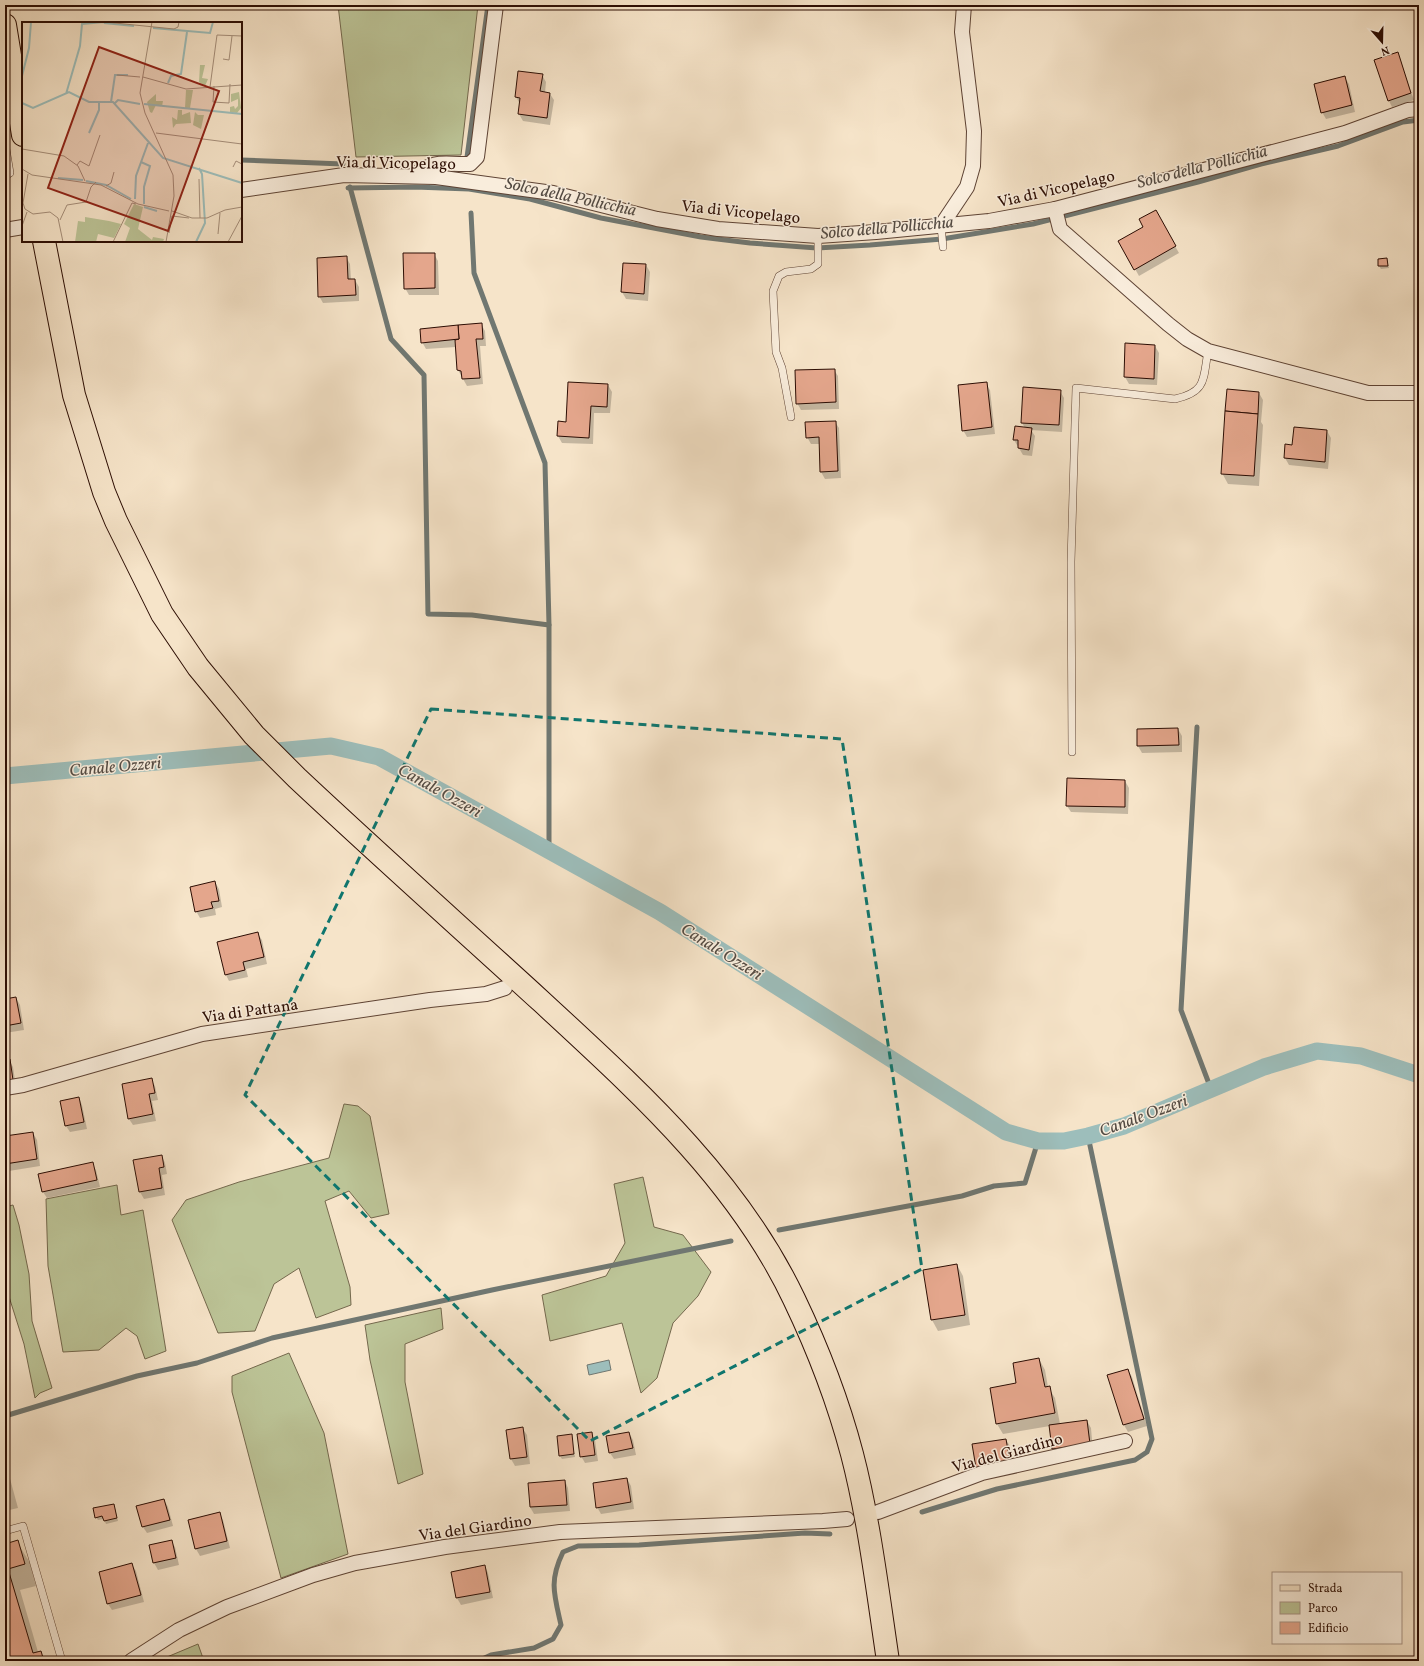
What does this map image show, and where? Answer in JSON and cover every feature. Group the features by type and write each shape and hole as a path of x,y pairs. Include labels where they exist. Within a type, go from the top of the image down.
{"main road":[{"path":"5,25 22,129"},
{"path":"44,242 74,395 104,492 128,548 162,614 198,667 254,735 337,815 488,952 660,1113 716,1176 747,1218 793,1296 814,1342 839,1408 858,1481 888,1661"}],"street":[{"path":"412,176 439,162 470,164 477,157 496,5"},
{"path":"941,230 967,187 973,166 974,131 962,32 964,5"},
{"name":"Via di Vicopelago","path":"242,190 344,175 436,176 553,193 657,219 718,230 818,238 941,230 1055,211 1346,133 1408,110 1419,109"},
{"path":"1055,211 1059,226 1076,243 1168,324 1187,339 1208,350 1368,393 1419,393"},
{"path":"5,230 22,227"},
{"name":"Via di Pattana","path":"5,1088 202,1034 430,1000 486,994 505,988"},
{"name":"Via del Giardino","path":"878,1512 982,1473 1125,1441"},
{"name":"Via del Giardino","path":"131,1661 179,1630 227,1607 313,1575 355,1563 445,1547 560,1532 823,1521 846,1518"}],"lane":[{"path":"5,143 10,173 5,176"},
{"path":"941,230 943,247"},
{"path":"791,417 782,368 776,352 773,291 779,276 786,272 811,269 818,264 818,238"},
{"path":"1072,752 1071,562 1076,388 1175,399 1186,397 1197,392 1202,384 1208,350"},
{"path":"5,1531 23,1526 62,1661"}],"highlighted area":[{"path":"431,709 842,739 922,1269 590,1441 245,1095"}],"green space":[{"path":"338,5 478,5 461,155 356,157"},
{"path":"344,1104 358,1106 370,1116 389,1214 371,1218 349,1191 325,1201 350,1287 351,1305 316,1318 299,1268 274,1284 255,1331 218,1333 172,1220 186,1200 239,1182 329,1158"},
{"path":"643,1177 654,1227 683,1235 711,1272 698,1296 673,1323 657,1378 641,1393 622,1323 550,1341 542,1295 606,1276 625,1243 614,1184"},
{"path":"117,1185 121,1215 143,1210 166,1351 145,1359 137,1336 126,1328 99,1350 63,1352 48,1266 46,1199"},
{"path":"13,1205 19,1225 29,1274 32,1321 52,1388 40,1393 35,1398 24,1344 5,1284 5,1207"},
{"path":"441,1308 443,1329 405,1344 405,1382 423,1474 398,1484 370,1360 365,1325"},
{"path":"289,1353 324,1433 348,1554 281,1578 232,1392 232,1376"},
{"path":"198,1644 204,1661 166,1661 167,1657"}],"water":[{"path":"609,1360 611,1370 589,1375 587,1365"}],"building":[{"path":"1398,52 1411,93 1388,101 1374,60"},
{"path":"518,71 543,74 540,91 550,93 547,118 518,114 520,98 515,97"},
{"path":"1345,76 1352,105 1321,113 1314,84"},
{"path":"1156,210 1176,246 1134,270 1118,241 1143,227 1139,219"},
{"path":"403,253 435,253 435,288 404,289"},
{"path":"347,256 348,279 355,279 356,295 318,297 317,258"},
{"path":"1387,258 1388,266 1378,266 1378,259"},
{"path":"623,263 646,264 644,294 621,292"},
{"path":"482,323 483,339 476,339 480,378 462,379 461,371 457,370 455,340 459,339 458,325"},
{"path":"458,325 459,339 421,343 420,329"},
{"path":"1125,343 1155,345 1154,379 1124,377"},
{"path":"835,369 836,402 796,404 795,370"},
{"path":"568,382 608,384 607,407 591,406 589,438 557,436 558,421 566,422"},
{"path":"987,382 992,427 962,431 958,385"},
{"path":"1023,387 1061,390 1059,425 1021,423"},
{"path":"1227,389 1259,392 1258,414 1225,411"},
{"path":"1225,411 1258,414 1254,476 1221,474"},
{"path":"836,421 838,471 820,472 819,437 806,438 805,422"},
{"path":"1015,426 1032,428 1029,450 1018,448 1018,440 1013,440"},
{"path":"1294,427 1327,430 1325,462 1284,458 1285,444 1292,445"},
{"path":"1416,525 1419,525 1419,538 1415,538"},
{"path":"1178,728 1179,745 1137,746 1137,729"},
{"path":"1067,778 1125,780 1125,807 1066,806"},
{"path":"215,881 219,901 211,902 213,908 195,912 190,887"},
{"path":"258,932 264,957 243,962 245,970 225,975 217,942"},
{"path":"16,997 21,1023 5,1026 5,999"},
{"path":"10,1059 13,1080 5,1081 5,1060"},
{"path":"152,1078 155,1093 149,1094 153,1114 128,1119 122,1084"},
{"path":"79,1097 84,1122 65,1126 60,1101"},
{"path":"33,1132 37,1159 5,1164 5,1136"},
{"path":"162,1155 164,1167 159,1168 162,1188 139,1192 133,1160"},
{"path":"93,1162 97,1180 42,1192 38,1174"},
{"path":"957,1264 965,1315 931,1320 923,1270"},
{"path":"1039,1358 1045,1387 1050,1386 1055,1413 996,1424 990,1388 1016,1383 1013,1363"},
{"path":"1128,1369 1144,1419 1123,1425 1107,1375"},
{"path":"1087,1420 1090,1444 1052,1449 1049,1425"},
{"path":"523,1427 527,1457 510,1459 506,1430"},
{"path":"592,1432 595,1455 580,1457 577,1434"},
{"path":"629,1432 633,1448 609,1453 606,1436"},
{"path":"572,1434 574,1454 559,1456 557,1436"},
{"path":"1006,1439 1010,1462 976,1468 972,1444"},
{"path":"627,1478 631,1502 596,1508 593,1483"},
{"path":"565,1480 567,1505 530,1507 528,1483"},
{"path":"164,1499 170,1520 142,1527 136,1506"},
{"path":"114,1504 117,1518 104,1521 102,1516 95,1518 93,1508"},
{"path":"220,1512 227,1541 195,1549 188,1520"},
{"path":"18,1540 25,1564 8,1569 33,1653 41,1651 44,1661 5,1661 5,1627 8,1626 5,1616 5,1544"},
{"path":"172,1540 176,1558 153,1563 149,1545"},
{"path":"132,1563 141,1595 107,1604 99,1572"},
{"path":"485,1565 490,1592 456,1598 451,1572"}],"waterway":[{"path":"467,157 488,5"},
{"name":"Solco della Pollicchia","path":"348,188 415,187 469,189 530,199 601,218 701,237 750,243 817,248 870,245 942,239 1033,224 1198,182 1261,164 1338,146 1403,122 1419,120"},
{"name":"Solco della Pollicchia","path":"242,160 343,164"},
{"path":"350,187 391,339 424,375 428,614 472,615 549,625"},
{"path":"471,213 474,273 545,463 549,625 549,851"},
{"path":"1197,727 1181,1010 1211,1089"},
{"name":"Canale Ozzeri","path":"5,776 331,746 379,757 660,912 1006,1132 1038,1141 1064,1141 1124,1126 1264,1067 1317,1051 1361,1056 1419,1075"},
{"path":"922,1512 997,1489 1135,1460 1147,1452 1152,1439 1088,1136"},
{"path":"779,1230 962,1196 994,1186 1025,1183 1038,1141"},
{"path":"5,1416 137,1376 197,1363 272,1338 492,1290 731,1241"},
{"path":"478,1661 491,1655 534,1648 553,1639 561,1625 554,1588 556,1571 563,1552 578,1546 639,1545 805,1533 830,1534"}]}
